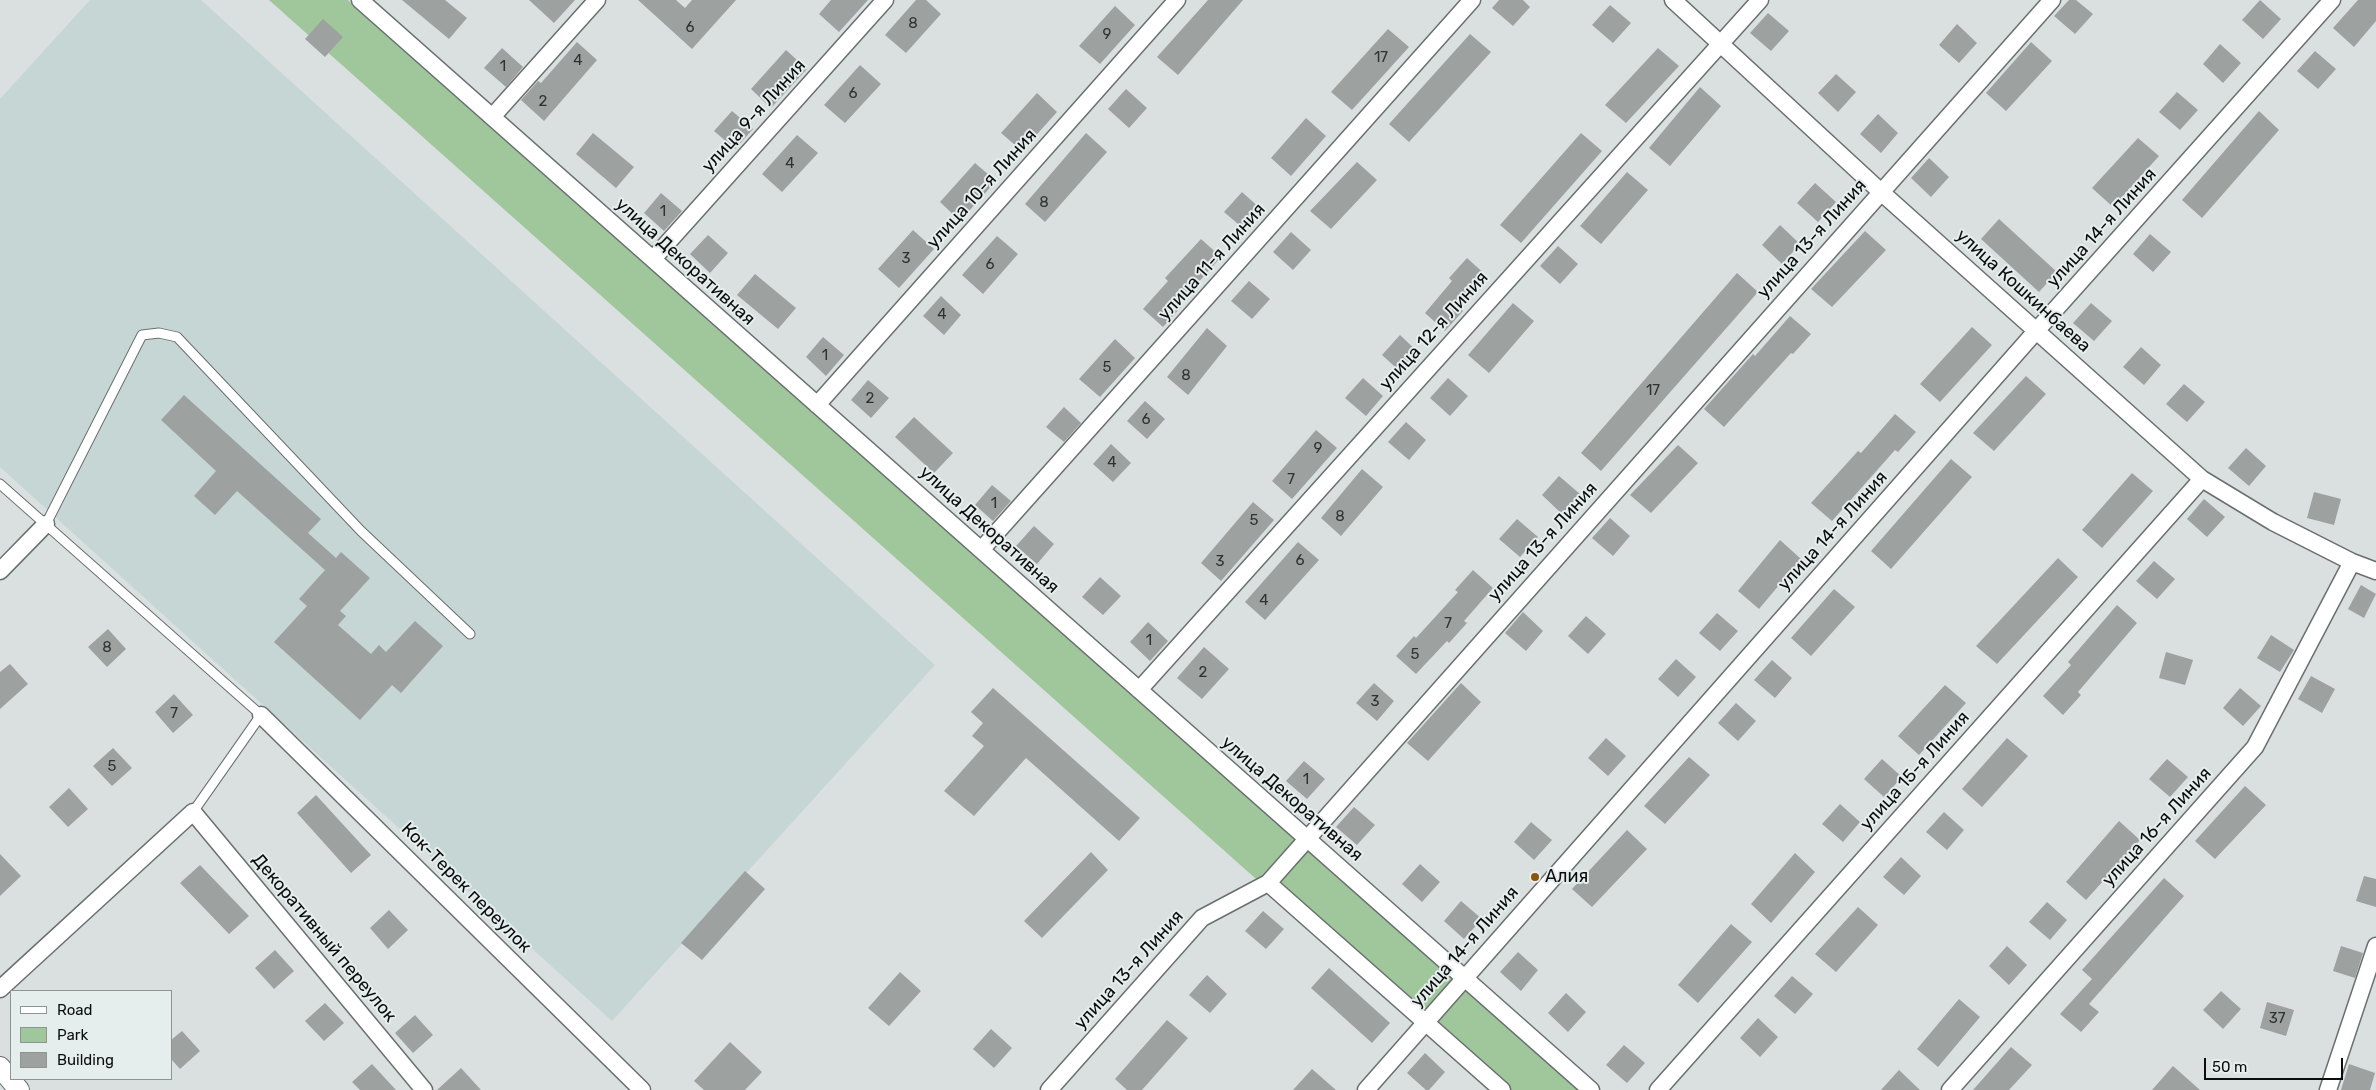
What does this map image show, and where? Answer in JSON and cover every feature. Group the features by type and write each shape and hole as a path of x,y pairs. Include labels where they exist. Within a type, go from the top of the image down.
{"street":[{"name":"улица Декоративная","path":"360,0 1591,1090"},
{"path":"492,117 597,0"},
{"name":"улица 9-я Линия","path":"653,259 885,0"},
{"name":"улица 10-я Линия","path":"817,405 1178,0"},
{"name":"улица 11-я Линия","path":"982,550 1472,0"},
{"name":"улица Кошкинбаева","path":"1673,0 1881,192 2202,479 2272,522 2352,562 2376,571"},
{"name":"улица 12-я Линия","path":"1138,690 1760,0"},
{"name":"улица 13-я Линия","path":"1049,1090 1202,918 1268,883 2052,0"},
{"name":"улица 14-я Линия","path":"1366,1090 2037,330 2332,0"},
{"name":"улица 15-я Линия","path":"1658,1090 2202,479"},
{"path":"0,571 46,524"},
{"name":"улица 16-я Линия","path":"1950,1090 2254,747 2352,562"},
{"name":"Кок-Терек переулок","path":"261,715 642,1090"},
{"path":"0,989 193,812"},
{"name":"Декоративный переулок","path":"193,812 424,1090"},
{"path":"1268,883 1502,1090"},
{"path":"2328,1090 2376,946"},
{"path":"0,1066 10,1079"},
{"path":"11,1080 19,1090"}],"lane":[{"path":"46,524 142,336 159,333 177,337 361,531 470,634"},
{"path":"0,484 261,715 193,812"}],"shaded area":[{"path":"90,0 201,0 935,665 612,1021 0,467 0,99"}],"green space":[{"path":"269,0 348,0 1581,1090 1493,1090"}],"building":[{"path":"402,0 445,0 467,18 449,39"},
{"path":"529,0 575,0 554,23"},
{"path":"638,0 676,0 685,8 692,0 736,0 692,49"},
{"path":"831,0 868,0 839,32 819,14"},
{"path":"916,0 926,0 941,14 906,53 885,35"},
{"path":"1208,0 1243,0 1178,75 1157,57"},
{"path":"1499,0 1523,0 1530,7 1513,26 1492,8"},
{"path":"2069,0 2076,0 2093,14 2075,34 2054,16"},
{"path":"2260,0 2281,19 2263,39 2242,20"},
{"path":"2358,0 2376,0 2376,21 2354,47 2333,28"},
{"path":"1610,5 1631,23 1613,43 1592,25"},
{"path":"1115,6 1135,25 1100,64 1079,46"},
{"path":"1768,13 1789,31 1771,51 1750,33"},
{"path":"323,19 343,37 325,57 305,39"},
{"path":"1957,24 1977,43 1959,63 1939,45"},
{"path":"1388,29 1409,47 1352,110 1331,92"},
{"path":"1470,34 1491,52 1409,142 1389,124"},
{"path":"577,42 597,60 544,121 521,100 538,81 541,83"},
{"path":"2031,42 2052,61 2006,111 1986,93"},
{"path":"2220,44 2241,63 2223,83 2203,64"},
{"path":"502,48 523,67 506,87 484,68"},
{"path":"1658,48 1679,66 1626,123 1605,105"},
{"path":"786,50 807,69 771,108 751,89"},
{"path":"2315,51 2336,69 2318,89 2297,71"},
{"path":"860,65 881,84 845,123 824,105"},
{"path":"1836,74 1856,92 1838,112 1818,93"},
{"path":"1700,87 1721,106 1670,166 1649,148"},
{"path":"1126,89 1147,108 1129,128 1108,109"},
{"path":"2177,92 2198,110 2180,130 2159,112"},
{"path":"1037,93 1057,112 1022,151 1001,133"},
{"path":"732,111 753,129 735,149 714,131"},
{"path":"2259,111 2279,130 2202,218 2182,200"},
{"path":"1878,114 1898,133 1881,153 1860,134"},
{"path":"1306,118 1326,136 1291,176 1271,158"},
{"path":"593,133 634,167 616,188 576,154"},
{"path":"1086,133 1107,152 1045,222 1025,204"},
{"path":"1581,133 1602,151 1521,243 1500,225"},
{"path":"797,135 818,153 782,192 762,174"},
{"path":"2138,138 2159,156 2113,207 2092,188"},
{"path":"1929,158 1949,177 1931,197 1911,178"},
{"path":"1357,162 1377,180 1331,229 1310,211"},
{"path":"975,163 996,181 960,221 940,202"},
{"path":"1627,172 1648,190 1601,244 1580,226"},
{"path":"1815,183 1836,202 1818,222 1797,203"},
{"path":"1242,192 1262,210 1245,230 1224,212"},
{"path":"661,193 682,211 664,231 644,213"},
{"path":"1999,219 2057,272 2039,292 1981,239"},
{"path":"1780,225 1800,244 1782,264 1762,245"},
{"path":"913,230 934,249 899,288 878,269"},
{"path":"1865,231 1886,250 1832,307 1811,289"},
{"path":"1291,232 1311,250 1293,270 1273,252"},
{"path":"2150,234 2171,252 2153,272 2133,254"},
{"path":"708,235 728,253 710,273 690,254"},
{"path":"997,236 1018,254 983,294 962,275"},
{"path":"1201,239 1221,257 1178,305 1181,307 1163,327 1143,309 1168,281 1165,278"},
{"path":"1558,246 1578,264 1560,284 1540,266"},
{"path":"1467,258 1488,277 1460,308 1463,311 1445,331 1425,313 1452,281 1449,278"},
{"path":"1737,273 1758,292 1601,471 1581,453"},
{"path":"755,274 796,308 778,329 737,295"},
{"path":"1249,281 1270,299 1252,319 1231,301"},
{"path":"941,296 961,315 944,335 923,316"},
{"path":"1513,303 1534,321 1489,373 1468,355"},
{"path":"2091,303 2112,321 2094,341 2073,323"},
{"path":"1790,316 1811,334 1793,354 1791,353 1724,427 1704,409"},
{"path":"1972,327 1992,345 1940,402 1920,384"},
{"path":"1207,328 1227,346 1188,395 1167,377"},
{"path":"1400,335 1420,354 1403,374 1382,355"},
{"path":"823,337 844,355 826,376 806,357"},
{"path":"1115,339 1135,358 1100,397 1079,379"},
{"path":"2141,347 2161,365 2144,385 2123,367"},
{"path":"2026,376 2046,394 1994,451 1973,433"},
{"path":"1363,378 1383,396 1366,416 1345,398"},
{"path":"1448,378 1468,396 1450,416 1430,398"},
{"path":"868,380 889,398 871,418 851,400"},
{"path":"2184,384 2205,402 2187,422 2166,404"},
{"path":"184,395 321,519 308,533 336,558 341,552 370,578 340,611 346,616 338,625 371,654 379,645 386,652 415,621 443,646 401,693 392,685 360,720 274,642 307,606 299,599 325,570 237,491 215,515 194,496 216,471 161,420"},
{"path":"1145,401 1165,419 1147,439 1127,421"},
{"path":"1064,407 1081,423 1064,442 1046,427"},
{"path":"1895,414 1916,432 1898,452 1895,450 1832,521 1811,503 1858,451 1861,453"},
{"path":"914,417 953,453 934,473 895,437"},
{"path":"1406,422 1426,440 1409,460 1388,442"},
{"path":"1316,430 1337,448 1292,499 1272,481"},
{"path":"1111,444 1131,463 1113,482 1093,464"},
{"path":"1678,445 1698,463 1651,513 1630,495"},
{"path":"2246,448 2266,466 2249,486 2228,468"},
{"path":"1951,459 1972,477 1891,569 1871,551"},
{"path":"1362,469 1383,487 1341,536 1321,518"},
{"path":"2132,473 2153,491 2102,548 2082,530"},
{"path":"1559,476 1580,494 1562,514 1542,495"},
{"path":"992,485 1011,501 993,521 975,505"},
{"path":"2314,492 2341,499 2334,525 2307,518"},
{"path":"2204,499 2225,517 2207,537 2187,519"},
{"path":"1253,502 1274,520 1221,581 1201,563"},
{"path":"1610,518 1630,536 1613,556 1592,538"},
{"path":"1517,519 1538,537 1520,557 1499,539"},
{"path":"1034,526 1054,544 1037,564 1016,546"},
{"path":"1780,540 1801,559 1759,609 1738,591"},
{"path":"1298,542 1319,560 1265,620 1245,602"},
{"path":"2058,558 2078,577 1997,664 1976,646"},
{"path":"2154,561 2175,579 2157,599 2136,581"},
{"path":"1473,570 1493,588 1464,621 1467,623 1416,674 1396,656 1414,636 1416,638 1458,592 1455,590"},
{"path":"1100,577 1121,596 1103,615 1082,597"},
{"path":"2361,585 2376,594 2364,618 2348,609"},
{"path":"1834,589 1855,607 1811,656 1791,638"},
{"path":"2117,605 2137,623 2078,692 2081,695 2063,715 2043,696 2071,665 2068,662"},
{"path":"1523,612 1543,631 1526,651 1505,633"},
{"path":"1717,613 1738,631 1720,651 1699,633"},
{"path":"1586,616 1606,634 1588,654 1568,636"},
{"path":"1148,622 1168,641 1150,661 1130,642"},
{"path":"108,629 126,649 107,667 88,647"},
{"path":"2271,635 2294,650 2280,672 2257,658"},
{"path":"1204,647 1229,669 1202,699 1177,678"},
{"path":"2166,652 2193,660 2185,685 2159,678"},
{"path":"1676,659 1696,677 1678,697 1658,679"},
{"path":"1772,660 1792,678 1775,698 1754,680"},
{"path":"10,664 28,684 0,709 0,672"},
{"path":"2311,676 2335,689 2322,713 2298,699"},
{"path":"1374,683 1394,701 1377,721 1356,703"},
{"path":"1461,683 1481,702 1428,761 1407,743"},
{"path":"1945,685 1966,703 1919,755 1898,736"},
{"path":"993,688 1140,818 1119,841 1026,758 974,816 944,791 984,746 972,736 983,723 971,712"},
{"path":"2240,688 2261,706 2243,726 2223,708"},
{"path":"174,694 193,715 173,733 155,712"},
{"path":"1736,703 1756,721 1738,741 1718,723"},
{"path":"1606,738 1626,756 1608,776 1588,758"},
{"path":"2007,738 2028,756 1982,807 1962,789"},
{"path":"113,748 132,768 112,786 93,766"},
{"path":"1689,757 1710,775 1665,824 1644,806"},
{"path":"1882,759 1902,777 1884,797 1864,779"},
{"path":"2167,759 2188,777 2170,797 2149,779"},
{"path":"1304,761 1325,779 1307,799 1286,781"},
{"path":"2245,786 2266,805 2215,859 2195,841"},
{"path":"69,788 88,809 68,827 49,807"},
{"path":"316,795 371,855 351,873 297,813"},
{"path":"1840,804 1860,822 1843,842 1822,824"},
{"path":"1354,807 1375,825 1357,845 1336,827"},
{"path":"1944,812 1964,830 1947,850 1926,832"},
{"path":"2119,821 2140,840 2086,900 2066,882"},
{"path":"1531,822 1552,840 1534,860 1514,842"},
{"path":"1627,830 1647,849 1592,907 1572,889"},
{"path":"1091,852 1108,870 1042,938 1024,921"},
{"path":"1795,853 1815,872 1771,923 1751,904"},
{"path":"0,854 21,876 0,896"},
{"path":"1901,857 1921,876 1904,895 1883,877"},
{"path":"1420,864 1440,882 1422,902 1402,884"},
{"path":"200,865 249,916 229,934 180,883"},
{"path":"745,871 765,889 702,960 681,943"},
{"path":"2364,876 2376,879 2376,907 2356,901"},
{"path":"2164,878 2184,896 2089,1004 2099,1012 2081,1032 2060,1014 2092,979 2082,970"},
{"path":"1461,901 1482,919 1464,939 1444,921"},
{"path":"2047,902 2067,920 2050,940 2029,922"},
{"path":"1858,907 1878,925 1836,972 1815,954"},
{"path":"389,910 408,930 388,949 370,928"},
{"path":"1263,911 1284,929 1266,949 1245,931"},
{"path":"1731,924 1752,942 1698,1003 1678,985"},
{"path":"2007,946 2027,965 2009,985 1989,966"},
{"path":"2341,946 2363,953 2355,978 2333,971"},
{"path":"275,950 294,971 274,989 255,968"},
{"path":"1518,952 1538,970 1521,991 1500,972"},
{"path":"1329,968 1390,1023 1372,1043 1311,988"},
{"path":"900,972 921,991 889,1026 868,1008"},
{"path":"1207,975 1227,994 1210,1013 1189,995"},
{"path":"1792,976 1813,994 1795,1014 1774,996"},
{"path":"2221,991 2241,1009 2223,1029 2203,1010"},
{"path":"1566,993 1586,1012 1568,1032 1548,1013"},
{"path":"1959,999 1980,1017 1938,1067 1917,1049"},
{"path":"2267,1002 2294,1010 2286,1036 2260,1028"},
{"path":"325,1003 344,1023 324,1041 305,1021"},
{"path":"415,1015 433,1035 413,1053 395,1033"},
{"path":"1758,1018 1778,1037 1760,1057 1740,1038"},
{"path":"1167,1020 1188,1038 1142,1090 1127,1090 1115,1079"},
{"path":"991,1029 1012,1048 994,1068 973,1049"},
{"path":"182,1031 200,1051 180,1069 172,1060 172,1039"},
{"path":"730,1042 762,1072 745,1090 704,1090 694,1081"},
{"path":"1624,1045 1645,1063 1627,1083 1606,1065"},
{"path":"2011,1047 2032,1065 2009,1090 1973,1090"},
{"path":"1425,1053 1445,1072 1429,1090 1426,1090 1407,1073"},
{"path":"372,1064 396,1090 360,1090 352,1082"},
{"path":"2349,1064 2375,1073 2370,1090 2341,1090"},
{"path":"2173,1066 2200,1090 2152,1090"},
{"path":"461,1068 481,1090 437,1090"},
{"path":"1312,1069 1336,1090 1293,1090"},
{"path":"1899,1070 1920,1090 1881,1090"}],"place":[{"name":"Алия","path":"1535,877"}]}
